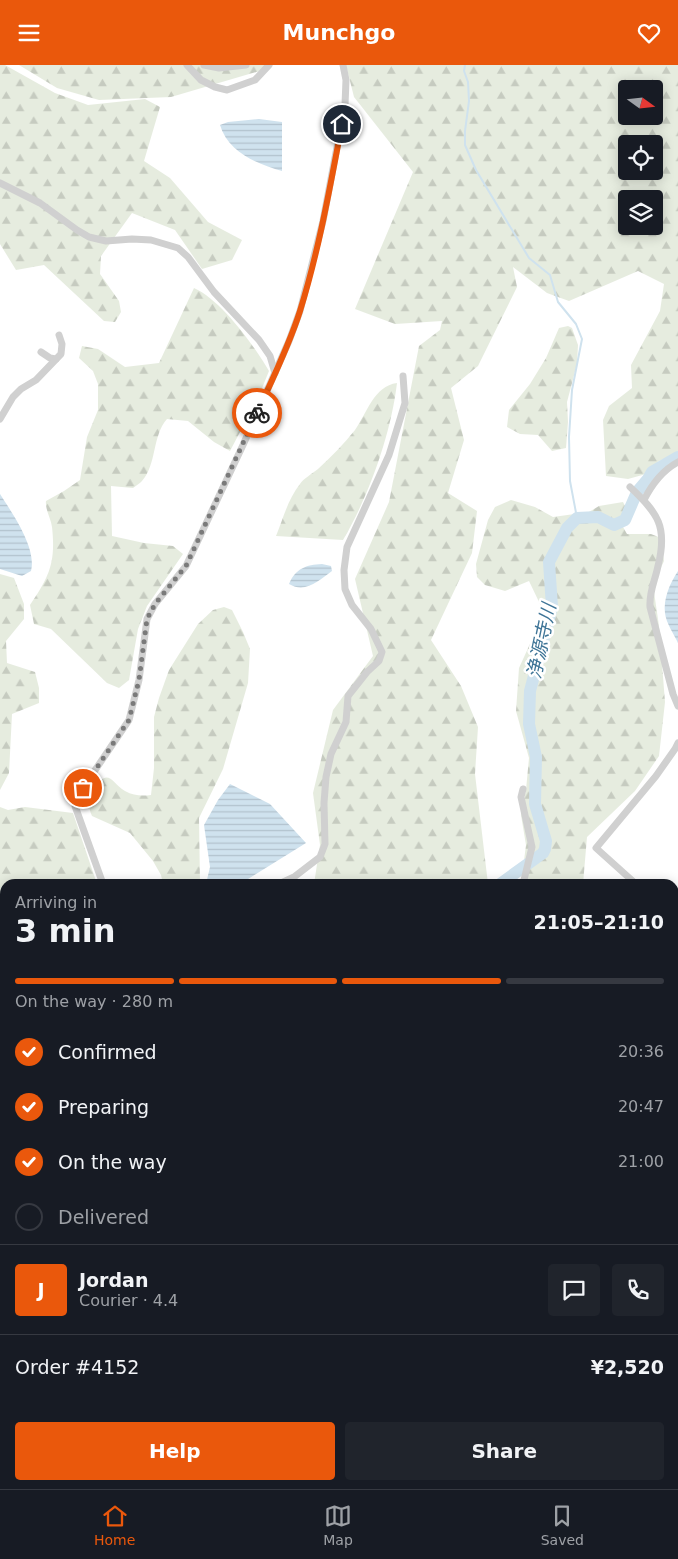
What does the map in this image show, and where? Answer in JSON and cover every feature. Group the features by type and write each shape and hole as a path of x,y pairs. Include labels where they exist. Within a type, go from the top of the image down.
{"street":[{"path":"187,65 201,80 215,87 227,90 255,80 269,65"},
{"path":"204,65 219,68 246,65"},
{"path":"101,879 75,806 83,788 129,720 139,680 147,619 155,604 186,566 275,373 300,311 323,221 345,105 346,80 343,65"},
{"path":"0,183 40,203 77,231 89,237 106,241 132,239 151,241 178,248 188,257 214,293 259,340 270,356 275,373"},
{"path":"0,419 13,397 43,374 61,354 62,348 59,335"},
{"path":"40,352 56,359"},
{"path":"290,879 320,857 325,844 324,803 326,777 331,754 346,722 348,696 367,672 379,661 382,651 371,629 352,605 345,589 344,571 347,547 388,455 405,403 404,376"},
{"path":"644,500 653,484 672,465 678,462"},
{"path":"630,487 654,511 662,537 658,565 649,595 650,607 672,694 678,706"},
{"path":"630,879 596,848 653,781 676,749 678,743"},
{"path":"523,789 521,797 532,847 524,879"}],"green space":[{"path":"0,65 5,65 55,93 88,105 145,99 160,107 144,161 170,178 208,222 242,240 232,260 202,269 175,230 132,213 101,256 100,274 119,301 121,312 115,322 104,321 44,265 16,270 0,244"},
{"path":"19,65 266,65 263,70 171,97 99,100 57,88"},
{"path":"346,65 678,65 678,453 659,461 646,474 628,479 606,476 603,420 609,406 632,388 631,365 660,311 664,284 638,271 569,301 547,293 513,267 517,287 478,366 451,388 464,440 448,493 477,511 472,553 431,640 461,686 478,727 475,774 487,879 315,879 320,845 313,793 333,710 373,656 355,579 389,502 419,346 440,330 442,321 395,324 355,309 413,172 354,97"},
{"path":"194,288 215,302 236,324 269,371 258,398 230,451 214,442 188,421 167,419 159,433 150,467 142,481 133,488 111,486 112,536 144,543 173,546 183,554 147,606 138,629 129,680 119,688 107,683 51,629 34,624 30,605 50,569 53,550 51,520 46,508 46,501 80,480 87,437 98,410 98,384 93,371 79,358 82,346 98,349 125,367 159,363"},
{"path":"568,326 572,328 578,345 577,364 567,402 566,448 552,451 538,435 520,434 507,427 509,410 530,384 546,358 559,328"},
{"path":"397,383 390,423 378,464 362,504 343,540 276,536 289,503 302,482 333,455 355,430 372,401 382,389"},
{"path":"511,500 535,507 553,517 589,512 599,506 623,502 626,508 619,520 627,534 651,534 661,538 664,561 653,585 659,626 665,702 659,756 635,791 587,837 583,879 522,879 526,845 521,815 529,758 516,711 519,668 540,622 540,604 529,581 505,591 485,585 477,577 476,564 488,520 495,507"},
{"path":"0,574 14,578 24,604 24,619 6,641 7,663 35,672 39,688 39,703 12,714 9,773 0,790"},
{"path":"224,607 232,610 243,632 250,649 248,683 223,769 199,818 200,879 162,879 153,861 130,833 92,816 89,800 91,793 98,783 106,777 113,780 128,793 151,795 154,768 154,717 159,698 169,670 198,624 213,610"},
{"path":"0,807 8,810 25,807 73,813 95,879 0,879"}],"water":[{"path":"259,119 282,122 282,171 263,165 237,150 230,143 220,125 228,122"},
{"path":"0,494 22,531 30,552 31,571 22,576 0,569"},
{"path":"322,564 331,566 332,571 317,582 307,587 295,587 289,584 295,574 302,568"},
{"path":"678,571 678,643 667,621 665,602 672,581"},
{"path":"230,784 270,804 306,843 248,879 207,879 210,867 204,825 218,800"}],"waterway":[{"path":"465,65 464,71 468,82 469,101 465,145 476,170 529,258 550,275 558,302 576,324 582,339 572,390 569,437 570,481 577,518"},
{"name":"浄源寺川","path":"507,879 543,853 545,849 546,841 535,804 536,757 529,724 530,691 552,607 549,562 567,528 577,518 598,517 614,525 625,520 637,492 652,472 678,457"}],"way so far":[{"path":"83,788 129,720 139,680 147,619 155,604 186,566 257,413"}],"route":[{"path":"257,413 289,341 300,311 314,262 342,124"}]}
